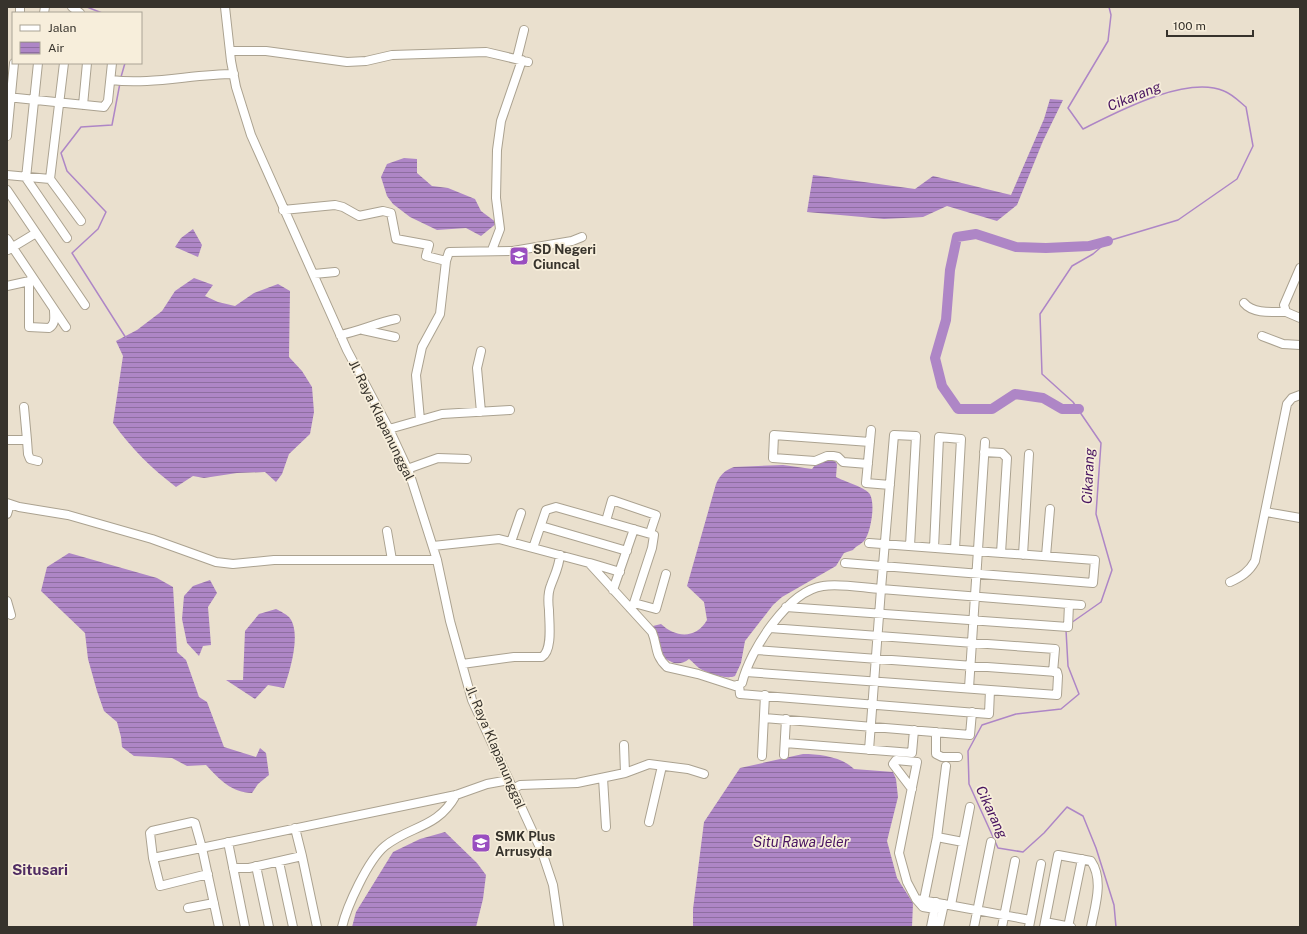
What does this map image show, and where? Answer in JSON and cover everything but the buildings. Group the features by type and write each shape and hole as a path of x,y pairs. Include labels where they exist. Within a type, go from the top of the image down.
{"street":[{"name":"Jl. Raya Klapanunggal","path":"225,7 234,74 250,135 283,210 314,274 340,335 389,429 409,472 437,560 450,621 472,700 542,852 553,885 559,927"},
{"path":"492,250 500,229 496,198 497,150 501,121 522,60 524,30"},
{"path":"230,51 266,51 347,62 366,61 392,55 473,52 486,52 522,60"},
{"path":"7,136 9,97 14,64"},
{"path":"38,64 26,178 68,238"},
{"path":"64,64 50,179 81,221"},
{"path":"83,105 87,64"},
{"path":"9,97 100,108 106,106 113,80 112,64"},
{"path":"113,80 132,82 207,74 234,74"},
{"path":"7,175 26,178 50,179"},
{"path":"7,190 85,305"},
{"path":"283,210 335,205 344,207 358,216 382,211 391,213 396,239 429,245 426,256 446,262"},
{"path":"10,249 36,233"},
{"path":"420,420 416,375 422,347 440,314 446,262 450,251 513,251 572,241 582,237"},
{"path":"7,239 10,249 66,327"},
{"path":"1286,312 1284,305 1300,268"},
{"path":"314,274 334,272"},
{"path":"7,286 32,281"},
{"path":"32,281 29,327 49,328 52,326 54,324 54,310"},
{"path":"1244,303 1247,307 1254,310 1286,312 1300,318"},
{"path":"340,335 363,330 377,323 396,319"},
{"path":"363,330 395,337"},
{"path":"1262,336 1284,344 1300,345"},
{"path":"481,351 477,373 481,412"},
{"path":"1230,582 1251,570 1253,565 1266,512 1287,404 1292,398 1300,394"},
{"path":"24,407 28,454 30,459 38,461"},
{"path":"389,429 442,414 510,410"},
{"path":"871,430 866,483 890,485"},
{"path":"868,464 843,462 838,457 833,456 827,456 815,460 773,458 774,435 870,442"},
{"path":"869,750 894,435 916,436 910,546"},
{"path":"934,548 939,437 961,439 955,549"},
{"path":"7,440 27,440"},
{"path":"969,688 985,442"},
{"path":"984,452 1002,453 1007,458 1001,553"},
{"path":"1023,555 1030,454"},
{"path":"409,472 410,468 438,458 467,459"},
{"path":"606,521 612,500 656,514 650,533"},
{"path":"7,514 8,504 68,515 152,539 216,562 233,564 274,560 437,560"},
{"path":"533,548 546,510 556,507 654,535 652,548 632,605"},
{"path":"1046,556 1050,509"},
{"path":"1266,512 1300,518"},
{"path":"510,542 521,513"},
{"path":"541,526 627,551"},
{"path":"613,590 634,529"},
{"path":"387,531 392,560"},
{"path":"433,546 491,539 510,542 620,572"},
{"path":"845,563 1093,583 1095,560 869,543"},
{"path":"462,664 514,657 542,657 546,655 549,647 548,602 550,587 557,571 560,555"},
{"path":"589,563 613,590 632,605 652,632 655,639 656,651 667,667 698,674 734,686 742,683 756,650 786,607 804,593 824,585 1081,605"},
{"path":"632,605 656,609 666,574"},
{"path":"7,601 11,615"},
{"path":"786,607 1068,627 1069,604"},
{"path":"770,628 1055,649 1054,672"},
{"path":"746,672 874,680 1057,695 1057,672 756,650"},
{"path":"738,685 740,694 872,703 989,714 990,690"},
{"path":"762,756 765,696"},
{"path":"764,718 970,735 972,712"},
{"path":"784,755 786,719"},
{"path":"785,743 912,753 914,730"},
{"path":"936,732 936,754 942,757 958,757"},
{"path":"624,746 625,773"},
{"path":"513,789 520,785 577,783 625,773 644,765 688,769 704,774"},
{"path":"649,822 662,766"},
{"path":"920,900 937,837 946,766"},
{"path":"603,778 606,827"},
{"path":"153,858 456,795 487,784 509,780"},
{"path":"912,789 899,853 907,882 920,900 923,907 941,905 978,910 1004,915 1029,923 1041,864"},
{"path":"342,927 347,910 376,855 391,842 441,815 456,795"},
{"path":"936,925 941,905 963,842 970,807"},
{"path":"208,874 160,886 149,836 152,831 192,822 197,826 208,874 219,927"},
{"path":"295,828 317,927"},
{"path":"937,837 963,842"},
{"path":"228,842 246,927"},
{"path":"974,927 991,842"},
{"path":"1082,860 1069,927 1044,924 1058,855 1091,861 1094,866 1099,890 1091,927"},
{"path":"233,868 279,862 302,856"},
{"path":"1002,927 1015,861"},
{"path":"279,862 293,927"},
{"path":"256,866 269,927"},
{"path":"188,908 214,903"}],"water":[{"path":"1050,99 1063,100 1043,141 1017,205 997,221 947,206 923,217 884,219 807,212 813,175 915,189 933,176 1011,195 1044,119"},
{"path":"404,158 417,159 417,173 432,186 448,188 475,199 481,211 497,223 481,236 466,228 437,230 410,217 393,204 387,196 381,177 387,164"},
{"path":"193,229 202,245 198,257 175,247 181,238"},
{"path":"194,278 213,285 205,296 218,302 235,306 254,293 278,284 290,291 289,357 302,371 312,387 314,412 310,434 289,454 282,474 276,482 265,472 237,473 204,478 193,476 176,487 142,458 113,423 123,356 116,341 137,330 162,311 175,291"},
{"path":"833,459 837,464 836,477 863,489 869,493 871,497 872,516 870,528 865,540 853,550 844,553 836,566 782,597 773,605 745,641 741,663 735,676 722,677 711,674 699,668 689,659 682,663 674,663 667,660 661,654 652,628 653,626 661,624 673,632 686,634 697,631 707,620 704,602 687,586 716,484 721,475 725,471 734,467 783,465 812,469 819,460"},
{"path":"69,553 157,578 173,587 177,652 186,660 199,697 207,702 224,747 256,757 260,748 266,753 269,775 258,784 252,793 238,791 232,788 221,780 206,765 187,766 172,758 134,756 122,747 117,722 104,711 97,691 88,659 85,633 41,591 47,567"},
{"path":"210,580 217,593 208,607 211,645 203,646 199,656 187,643 182,619 184,596 193,586"},
{"path":"276,609 288,616 293,624 295,642 292,662 284,688 268,685 255,699 226,680 243,680 245,631 259,614"},
{"name":"Situ Rawa Jeler","path":"803,754 837,759 854,769 893,772 896,779 898,797 887,841 897,878 913,903 912,927 693,927 693,909 704,822 740,768"},
{"path":"445,832 477,863 486,875 483,899 476,927 352,927 356,912 393,852 420,839"}],"waterway":[{"path":"87,7 100,12"},
{"name":"Cikarang","path":"1071,623 1101,602 1112,570 1096,514 1101,443 1073,402 1042,374 1040,314 1072,266 1093,254 1108,241 1178,220 1237,179 1253,146 1246,107 1227,92 1208,87 1191,88 1152,98 1133,105 1083,129 1068,108 1108,41 1111,15 1109,7"},
{"path":"121,77 125,64"},
{"path":"120,83 112,125 81,127 61,153 67,171 106,212 98,229 72,253 126,338"},
{"path":"1079,409 1062,409 1043,398 1015,394 992,409 958,409 942,386 935,358 946,320 950,270 957,237 976,234 1016,247 1046,248 1089,246 1108,241"},
{"name":"Cikarang","path":"1066,630 1068,666 1079,694 1061,709 1016,714 982,725 968,751 969,784 998,848 1023,852 1044,833 1067,807 1083,816 1096,848 1114,905 1116,927"}],"place":[{"name":"SD Negeri Ciuncal","path":"519,256"},
{"name":"SMK Plus Arrusyda","path":"481,843"}],"district":[{"name":"Situsari","path":"40,870"}]}
